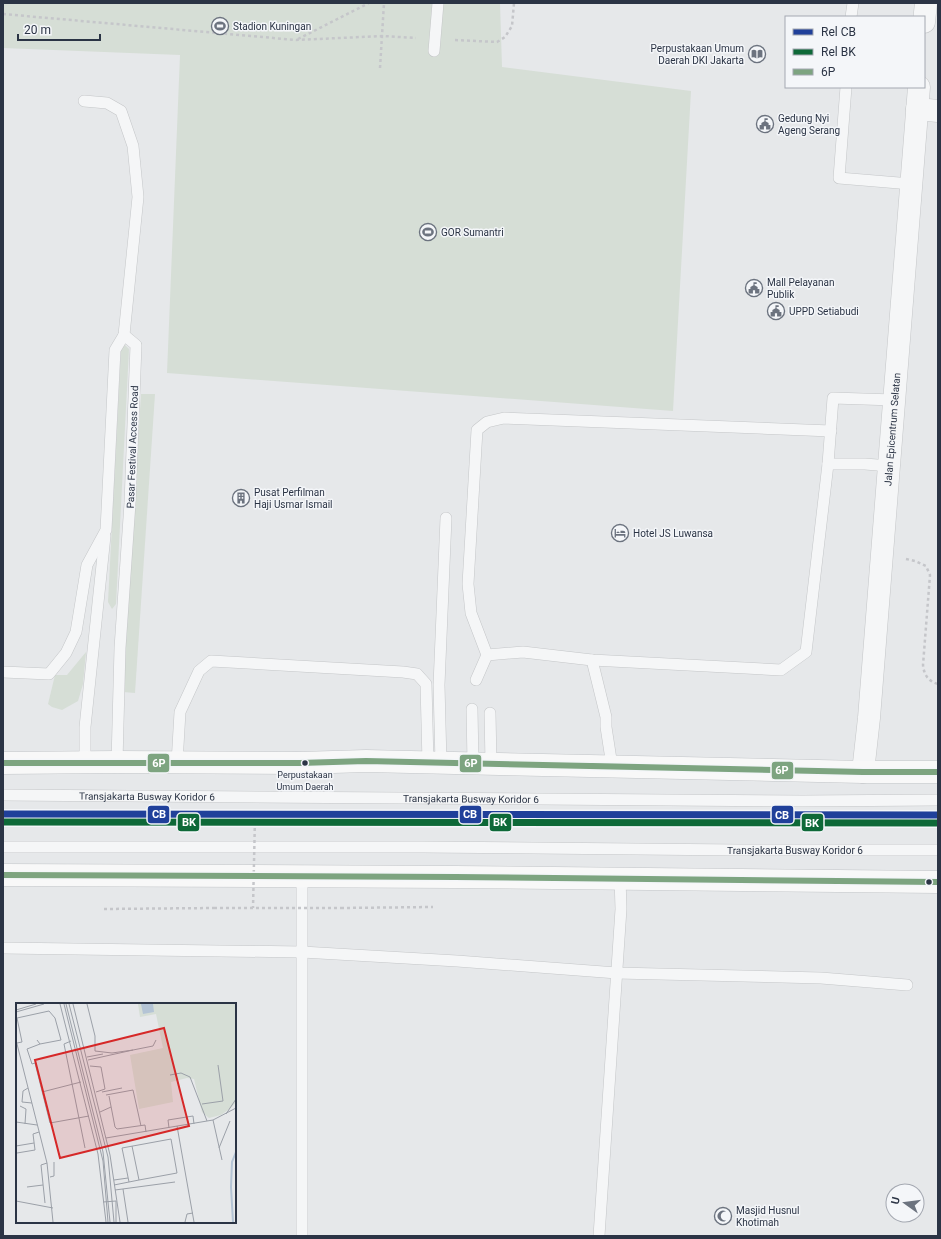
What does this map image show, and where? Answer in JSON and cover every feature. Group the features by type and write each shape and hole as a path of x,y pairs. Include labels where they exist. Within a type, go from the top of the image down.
{"main road":[{"path":"3,763 366,761 863,772 938,772"},
{"path":"3,875 620,878 938,882"}],"street":[{"path":"925,16 926,3"},
{"name":"Jalan Epicentrum Selatan","path":"863,772 882,555 911,184 928,110 919,88"}],"lane":[{"path":"434,51 438,3"},
{"path":"852,3 852,16"},
{"path":"846,88 839,178 911,184"},
{"path":"84,101 107,103 121,111 133,146 138,197 124,335 115,350 106,530 85,727 85,762"},
{"name":"Pasar Festival Access Road","path":"117,762 120,648 130,503 136,345 124,335"},
{"path":"487,655 523,652 592,660 781,670 806,652 828,464 833,398 894,400"},
{"path":"476,680 487,655 471,614 468,584 476,430 487,422 504,418 830,431"},
{"path":"828,464 865,464 889,466"},
{"path":"434,763 446,518"},
{"path":"3,672 49,674 66,653 76,632 87,565 106,530"},
{"path":"592,660 606,717 606,727 612,766"},
{"path":"177,763 180,712 199,671 211,661 417,674 426,684 434,763"},
{"path":"472,709 482,763"},
{"path":"482,763 490,713"},
{"name":"Transjakarta Busway Koridor 6","path":"3,795 795,801 938,800"},
{"name":"Transjakarta Busway Koridor 6","path":"3,848 423,847 938,850"},
{"path":"302,876 302,1236"},
{"path":"599,1236 621,909 620,878"},
{"path":"3,948 302,952 457,961 617,973 821,978 907,985"}],"path":[{"path":"3,14 296,40 369,3"},
{"path":"380,68 384,3"},
{"path":"882,555 915,561 926,566 930,575 923,672 926,678 938,684"},
{"path":"242,816 255,817 253,908"},
{"path":"104,909 433,907"}],"shaded area":[{"name":"GOR Sumantri","path":"3,3 500,3 502,67 691,91 673,411 167,373 180,55 3,48"},
{"path":"125,345 129,349 116,604 112,609 108,602 121,350"},
{"path":"141,394 155,394 135,693 123,692"},
{"path":"86,652 83,684 78,701 62,710 52,707 48,704 55,675 67,675"}],"rail line":[{"name":"CB","path":"3,814 938,815"},
{"name":"BK","path":"3,822 938,823"}],"transit line":[{"name":"6P","path":"3,763 300,763 366,761 863,772 938,772"},
{"name":"6P","path":"3,875 455,877 938,882"}],"place":[{"name":"Stadion Kuningan","path":"220,26"},
{"name":"Perpustakaan Umum Daerah DKI Jakarta","path":"757,54"},
{"name":"Gedung Nyi Ageng Serang","path":"765,124"},
{"name":"GOR Sumantri","path":"428,232"},
{"name":"Mall Pelayanan Publik","path":"754,288"},
{"name":"UPPD Setiabudi","path":"776,311"},
{"name":"Pusat Perfilman Haji Usmar Ismail","path":"241,498"},
{"name":"Hotel JS Luwansa","path":"620,533"},
{"name":"Perpustakaan Umum Daerah","path":"305,763"},
{"name":"Masjid Husnul Khotimah","path":"723,1216"}]}
